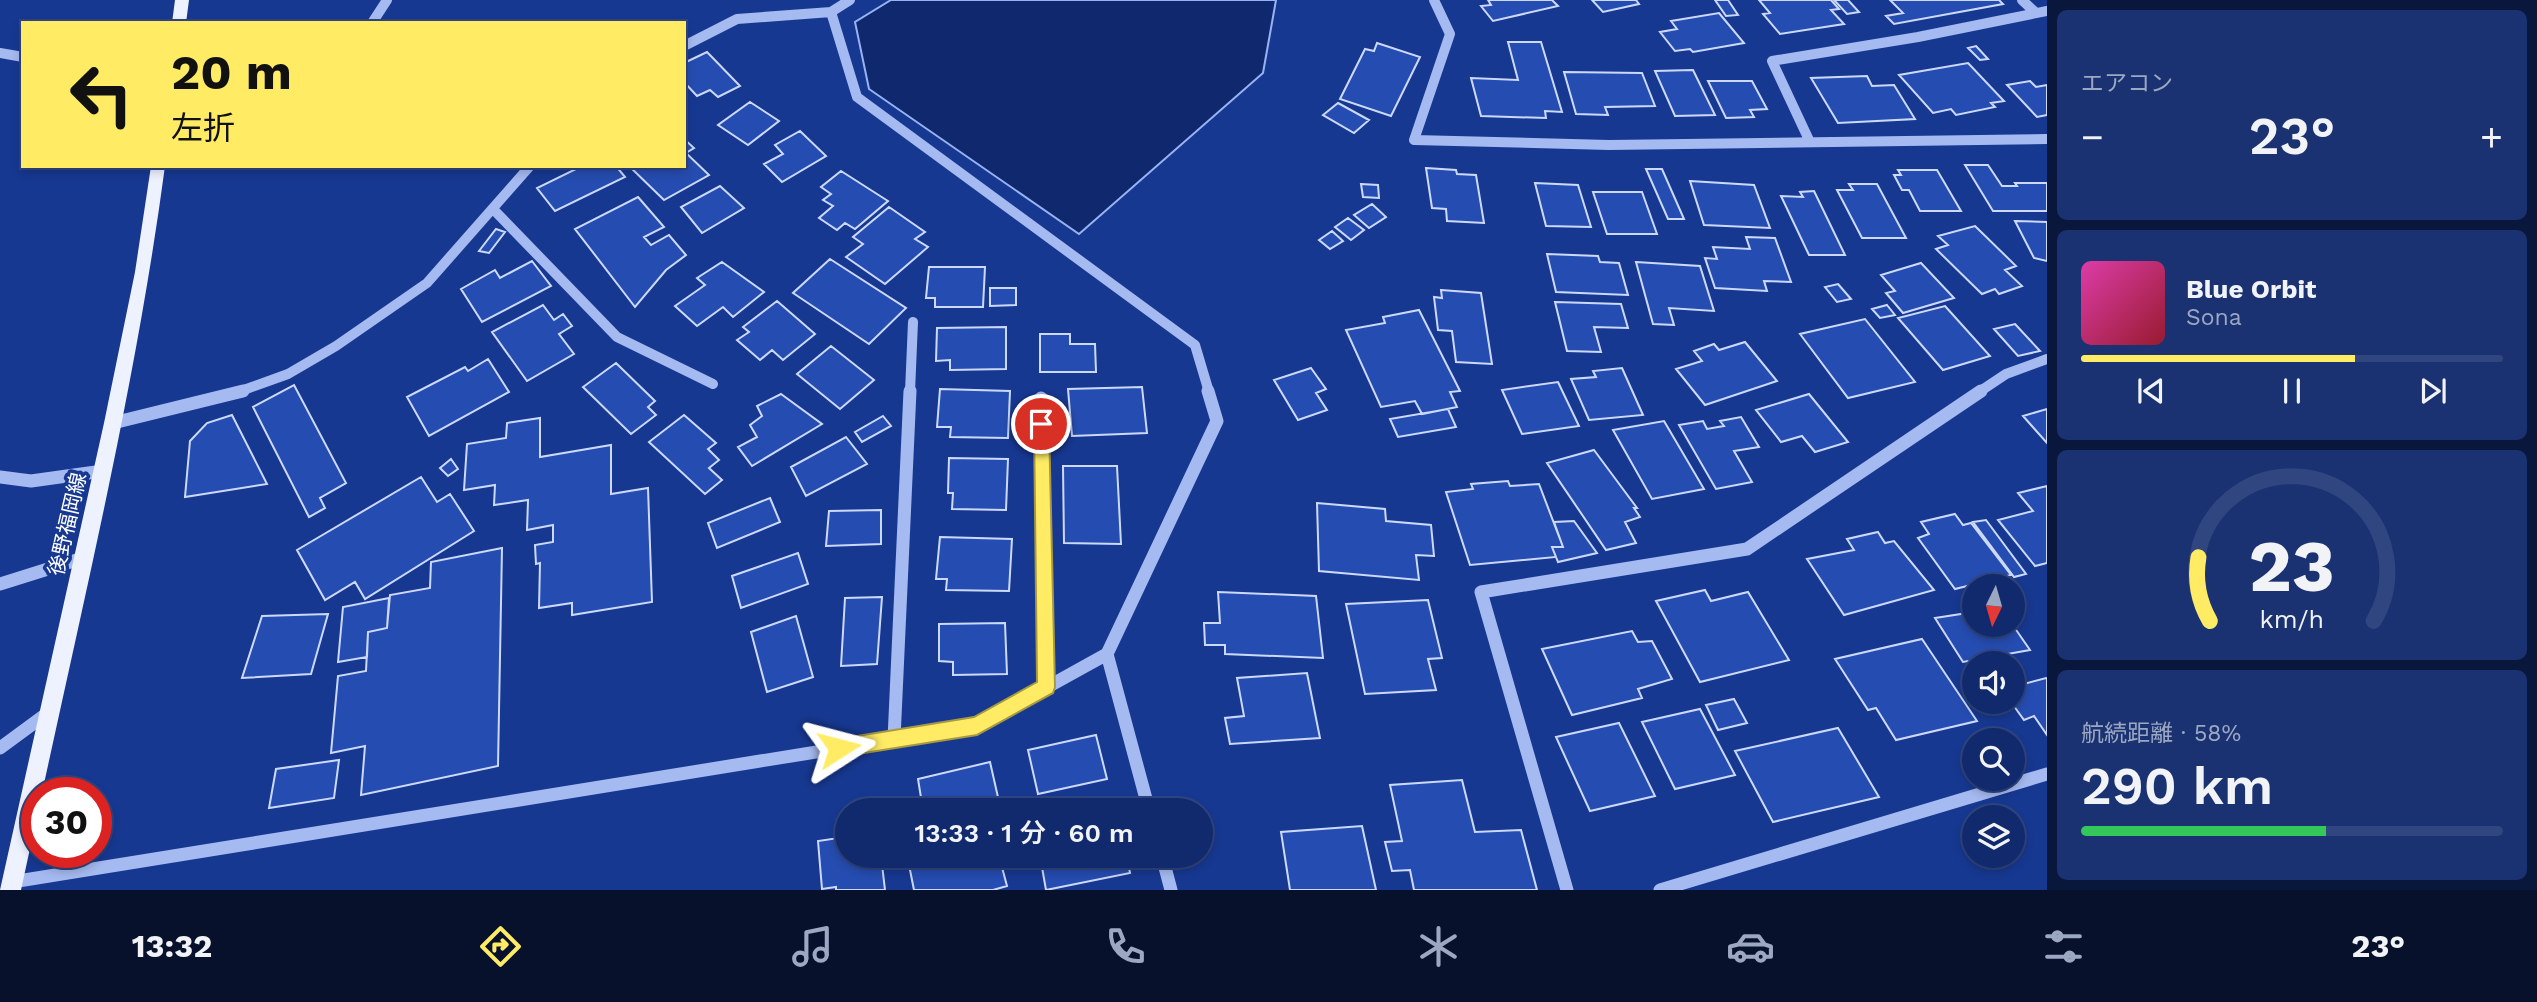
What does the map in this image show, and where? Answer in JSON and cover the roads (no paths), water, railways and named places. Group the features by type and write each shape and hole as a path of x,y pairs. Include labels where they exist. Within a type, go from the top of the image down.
{"main road":[{"path":"179,21 182,0"},
{"name":"後野福岡線","path":"11,886 113,423 143,272 158,168"}],"street":[{"path":"373,21 387,0"},
{"path":"686,45 737,19 831,12 850,0"},
{"path":"1434,0 1450,34 1414,141 1609,145 1809,140 2047,139"},
{"path":"2022,0 2042,12"},
{"path":"11,886 977,726 1107,654 1217,421 1195,345 857,97 831,12"},
{"path":"1809,140 1772,61 1918,37 2042,12"},
{"path":"0,53 21,57"},
{"path":"113,423 226,396 288,374 337,346 427,283 528,168"},
{"path":"494,210 617,337 713,384"},
{"path":"894,739 913,322"},
{"path":"1567,890 1481,592 1747,549 2006,374 2047,359"},
{"path":"1041,398 1046,687"},
{"path":"0,477 31,481 103,471"},
{"path":"0,584 83,558"},
{"path":"1107,654 1146,798"},
{"path":"0,748 49,711"},
{"path":"1660,890 2047,774"},
{"path":"1165,868 1171,890"}],"water":[{"path":"891,0 1276,0 1263,73 1079,234 869,89 855,22"}]}
